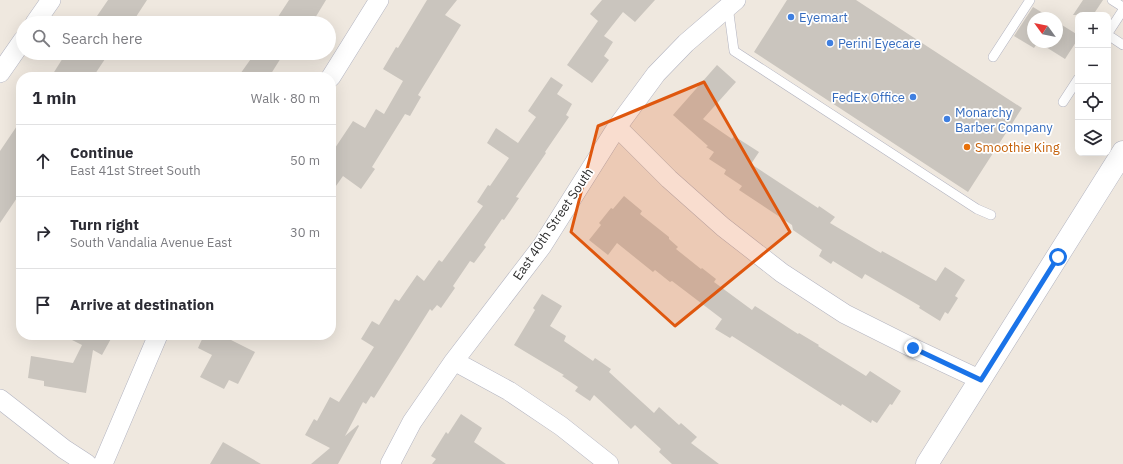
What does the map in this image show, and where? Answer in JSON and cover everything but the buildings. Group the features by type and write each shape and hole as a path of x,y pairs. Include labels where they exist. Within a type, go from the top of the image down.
{"main road":[{"path":"927,464 1123,152"}],"street":[{"path":"40,16 51,0"},
{"path":"334,72 379,0"},
{"name":"East 40th Street South","path":"390,464 412,422 454,361 542,246 618,127 656,74 686,43 732,3"},
{"path":"0,73 16,50"},
{"path":"618,127 669,179 712,217 782,273 845,314 981,380"},
{"path":"103,464 156,340"},
{"path":"454,361 509,391 561,426 609,464"},
{"path":"0,399 64,449 86,464"}],"lane":[{"path":"993,57 1030,0"},
{"path":"1111,29 1123,8 1112,0"},
{"path":"732,3 734,51 977,209 991,215"},
{"path":"1111,36 1123,45"},
{"path":"1063,102 1075,84"}],"highlighted area":[{"path":"704,82 790,232 675,326 571,232 598,126"}],"place":[{"name":"Eyemart","path":"791,17"},
{"name":"Perini Eyecare","path":"830,43"},
{"name":"FedEx Office","path":"913,97"},
{"name":"Monarchy Barber Company","path":"947,119"},
{"name":"Smoothie King","path":"967,147"}],"route":[{"path":"913,348 981,380 1058,257"}]}
